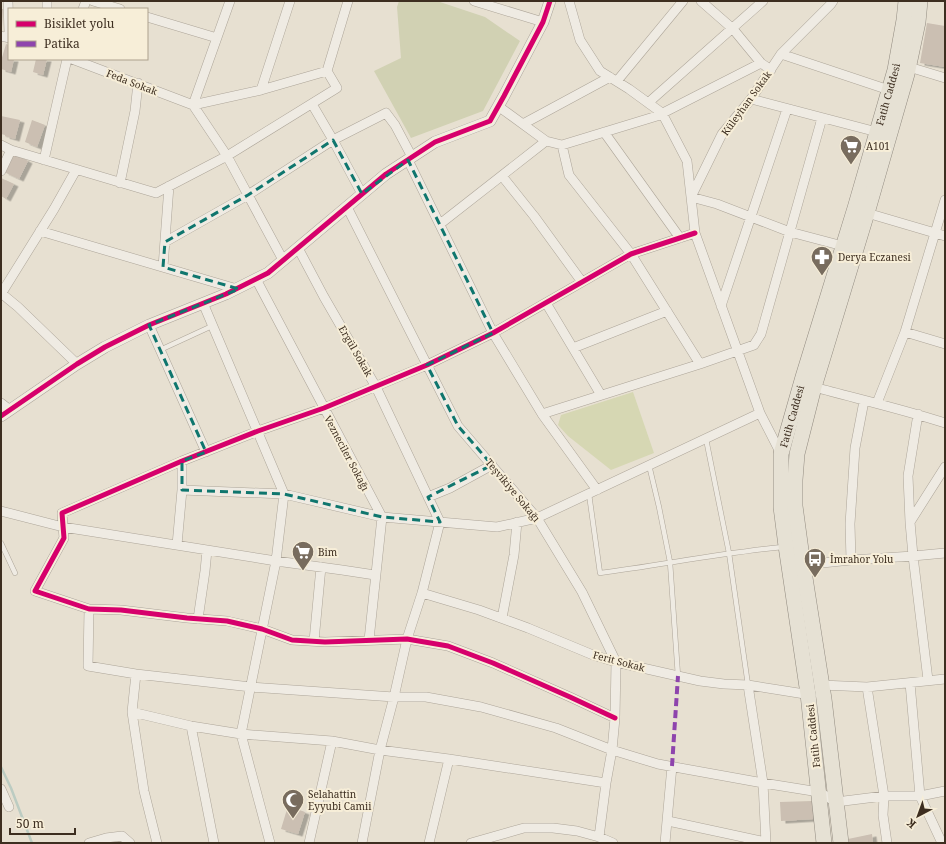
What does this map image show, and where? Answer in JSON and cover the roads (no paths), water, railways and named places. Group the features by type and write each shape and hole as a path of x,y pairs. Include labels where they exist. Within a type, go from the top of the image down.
{"main road":[{"name":"Fatih Caddesi","path":"824,843 808,694 805,628 786,546 781,507 781,454 895,70 906,1"},
{"path":"841,843 822,692 805,628 802,565 795,506 797,454 814,388 909,67 918,22 920,1"}],"street":[{"path":"93,1 117,8"},
{"path":"193,105 230,1"},
{"path":"261,90 290,1"},
{"path":"1,145 11,150 156,194 226,156 338,88 327,71 348,1"},
{"path":"474,1 543,22"},
{"path":"3,412 105,347 148,325 226,294 268,273 386,174 435,142 490,121 543,22 550,1"},
{"path":"569,1 580,40 600,71 629,89 662,113 687,161 695,233 760,413 781,454"},
{"path":"701,1 732,28 761,63 771,70"},
{"path":"648,103 762,1"},
{"name":"Küleyhan Sokak","path":"691,197 722,134 751,99 781,54 833,1"},
{"path":"523,124 614,79 681,2"},
{"path":"148,17 217,38"},
{"path":"781,54 889,90"},
{"path":"44,160 67,60"},
{"name":"Feda Sokak","path":"75,60 193,105"},
{"path":"498,106 546,141 562,145 657,116 761,63"},
{"path":"909,67 945,78"},
{"path":"193,105 261,90 327,71"},
{"path":"120,183 135,111 138,83"},
{"path":"751,99 877,132"},
{"path":"312,104 362,194"},
{"path":"193,105 226,156 283,260"},
{"path":"721,306 787,109"},
{"path":"165,242 248,195 333,140 386,113 395,125 440,224 493,333 542,414 593,492"},
{"path":"542,414 700,364 754,345 761,334 822,118"},
{"path":"604,132 680,238"},
{"path":"440,224 546,141"},
{"path":"562,145 570,175 631,254 700,364"},
{"path":"1,171 11,150"},
{"path":"76,170 54,209 1,294 18,307 77,364"},
{"path":"502,176 534,216 582,282"},
{"path":"163,267 169,186"},
{"path":"691,197 717,204 790,232 843,246"},
{"path":"877,403 905,332 945,200"},
{"name":"Teşvikiye Sokağı","path":"347,207 458,426 537,518 582,592 616,662 615,718 612,750 599,837"},
{"path":"867,213 945,236"},
{"path":"40,231 237,289"},
{"path":"615,718 570,696 448,646 407,639 292,640 262,629 227,621 121,610 89,609 35,591 64,538 62,513 182,461 258,431 324,408 428,365 493,333 631,254 695,233"},
{"name":"Ergül Sokak","path":"298,248 324,297 376,387 440,522"},
{"name":"Vezneciler Sokağı","path":"256,279 382,518"},
{"path":"203,303 284,494 276,561 241,734 270,843"},
{"path":"546,303 602,395"},
{"path":"573,348 667,311"},
{"path":"148,325 206,452"},
{"path":"905,332 945,344"},
{"path":"814,388 877,403 945,422"},
{"path":"851,560 850,524 855,448 864,401"},
{"path":"182,490 284,494 382,518 497,527 537,518 760,413"},
{"path":"918,414 908,476 913,556 928,680"},
{"path":"177,545 182,490 182,461"},
{"path":"428,496 450,488 492,465"},
{"path":"910,522 945,467"},
{"path":"1,511 63,527 276,561 376,575"},
{"path":"369,640 382,518"},
{"path":"362,843 380,750 407,639 422,592 440,522"},
{"path":"502,618 514,554 517,522"},
{"path":"198,619 207,550"},
{"path":"802,565 945,553"},
{"path":"314,641 321,567"},
{"name":"Ferit Sokak","path":"422,592 502,618 594,655 616,662 706,682 748,685 808,694 945,679"},
{"path":"89,609 88,666 136,674 251,687 394,697 426,697 482,707 556,728 612,750 658,764 819,792 836,802 884,796 920,796 945,791"},
{"path":"136,674 132,712 144,791 157,843"},
{"path":"910,683 920,796 942,843"},
{"path":"668,821 766,843 763,783 748,685"},
{"path":"867,687 884,796 883,815 887,843"},
{"path":"132,712 191,726 241,734 332,741 380,750 606,783"},
{"path":"191,726 214,843"},
{"path":"309,843 332,741"},
{"path":"429,843 449,759"},
{"path":"665,843 672,766"},
{"path":"1,789 9,807"},
{"path":"470,843 524,828 553,828 577,831 599,837 613,843"},
{"path":"90,843 106,838 122,836 130,843"}],"lane":[{"path":"160,350 212,326"},
{"path":"706,439 729,553 748,685"},
{"path":"649,465 670,562 678,676"},
{"path":"593,492 600,573 729,553 786,546"},
{"path":"1,543 15,574"}],"waterway":[{"path":"1,767 11,788 32,843"}],"place":[{"name":"A101","path":"851,166"},
{"name":"Derya Eczanesi","path":"822,276"},
{"name":"Bim","path":"303,572"},
{"name":"İmrahor Yolu","path":"815,578"},
{"name":"Selahattin Eyyubi Camii","path":"293,820"}]}
